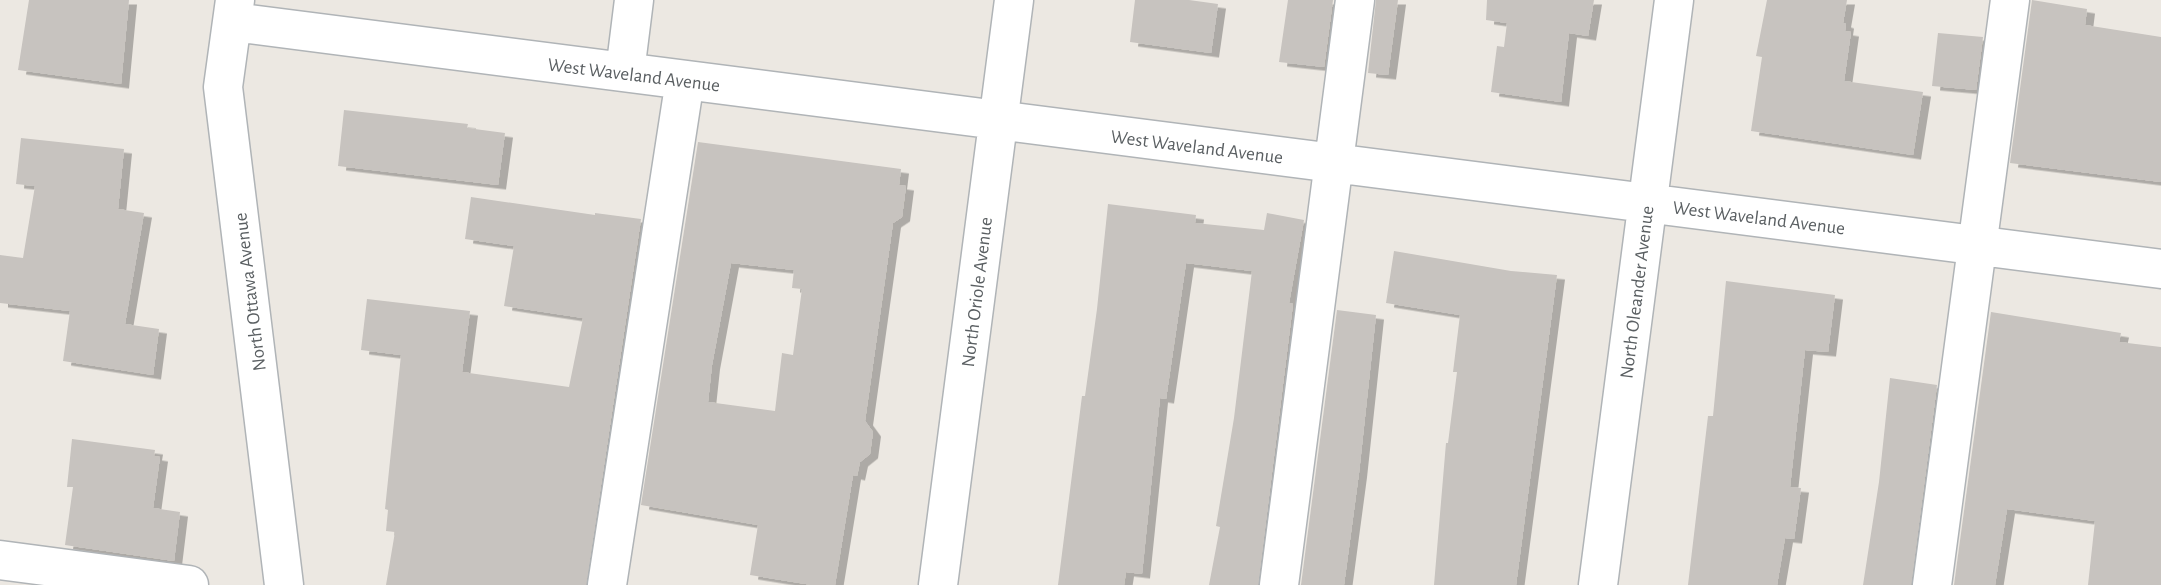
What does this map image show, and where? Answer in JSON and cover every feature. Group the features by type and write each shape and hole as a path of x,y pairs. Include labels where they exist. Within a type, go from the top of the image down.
{"street":[{"path":"625,72 634,0"},
{"name":"North Oriole Avenue","path":"938,585 1014,0"},
{"path":"1279,585 1355,0"},
{"name":"North Oleander Avenue","path":"1598,585 1674,0"},
{"path":"1933,585 2010,0"},
{"name":"West Waveland Avenue","path":"234,11 625,72 2161,269"},
{"name":"North Ottawa Avenue","path":"234,11 223,87 284,585"},
{"path":"607,585 685,80"},
{"path":"0,560 189,585"}],"building":[{"path":"29,0 129,0 121,84 18,70"},
{"path":"1135,0 1189,0 1218,4 1211,53 1130,42"},
{"path":"1288,0 1333,0 1324,67 1279,62"},
{"path":"1376,0 1398,0 1388,75 1368,73"},
{"path":"1487,0 1594,0 1588,36 1569,33 1561,102 1491,92 1497,46 1504,47 1507,23 1486,20"},
{"path":"1767,0 1847,0 1843,23 1846,24 1845,31 1851,32 1844,81 1923,92 1913,155 1751,131 1762,57 1756,56"},
{"path":"2032,0 2087,9 2085,25 2161,37 2161,182 2010,163"},
{"path":"1938,33 1983,37 1976,90 1932,86"},
{"path":"344,110 468,124 467,128 505,133 498,185 338,166"},
{"path":"21,138 124,149 118,209 144,213 125,324 159,329 153,375 63,361 70,311 0,303 0,255 23,258 35,186 16,184"},
{"path":"698,142 901,169 899,185 906,186 902,217 893,223 865,421 873,432 870,454 860,462 857,476 853,475 835,585 812,585 750,575 758,525 641,505","holes":["731,263 794,270 792,288 802,289 793,355 782,353 775,411 708,402"]},
{"path":"471,197 641,219 586,585 386,585 395,532 386,531 388,510 385,509 401,355 361,350 367,299 470,311 462,372 569,387 583,318 504,306 514,246 465,239"},
{"path":"1108,204 1196,215 1195,223 1264,230 1267,213 1304,220 1289,303 1293,304 1258,585 1209,585 1220,527 1216,526 1234,418 1252,271 1186,263 1166,399 1160,398 1142,574 1126,572 1124,585 1058,585 1082,396 1085,396 1097,309"},
{"path":"1394,251 1511,271 1557,275 1516,585 1434,585 1446,443 1457,372 1453,372 1460,315 1386,303"},
{"path":"1726,281 1835,295 1828,352 1805,350 1790,487 1801,488 1794,539 1785,538 1777,585 1688,585 1708,416 1713,416"},
{"path":"1337,310 1376,315 1359,473 1344,585 1301,585"},
{"path":"1991,312 2121,333 2119,342 2161,347 2161,585 2088,585 2095,521 2007,509 1995,585 1954,585"},
{"path":"1890,378 1937,385 1911,585 1863,585 1879,482"},
{"path":"72,439 155,450 154,456 160,457 153,508 180,512 174,561 65,545 73,487 67,487"}]}
